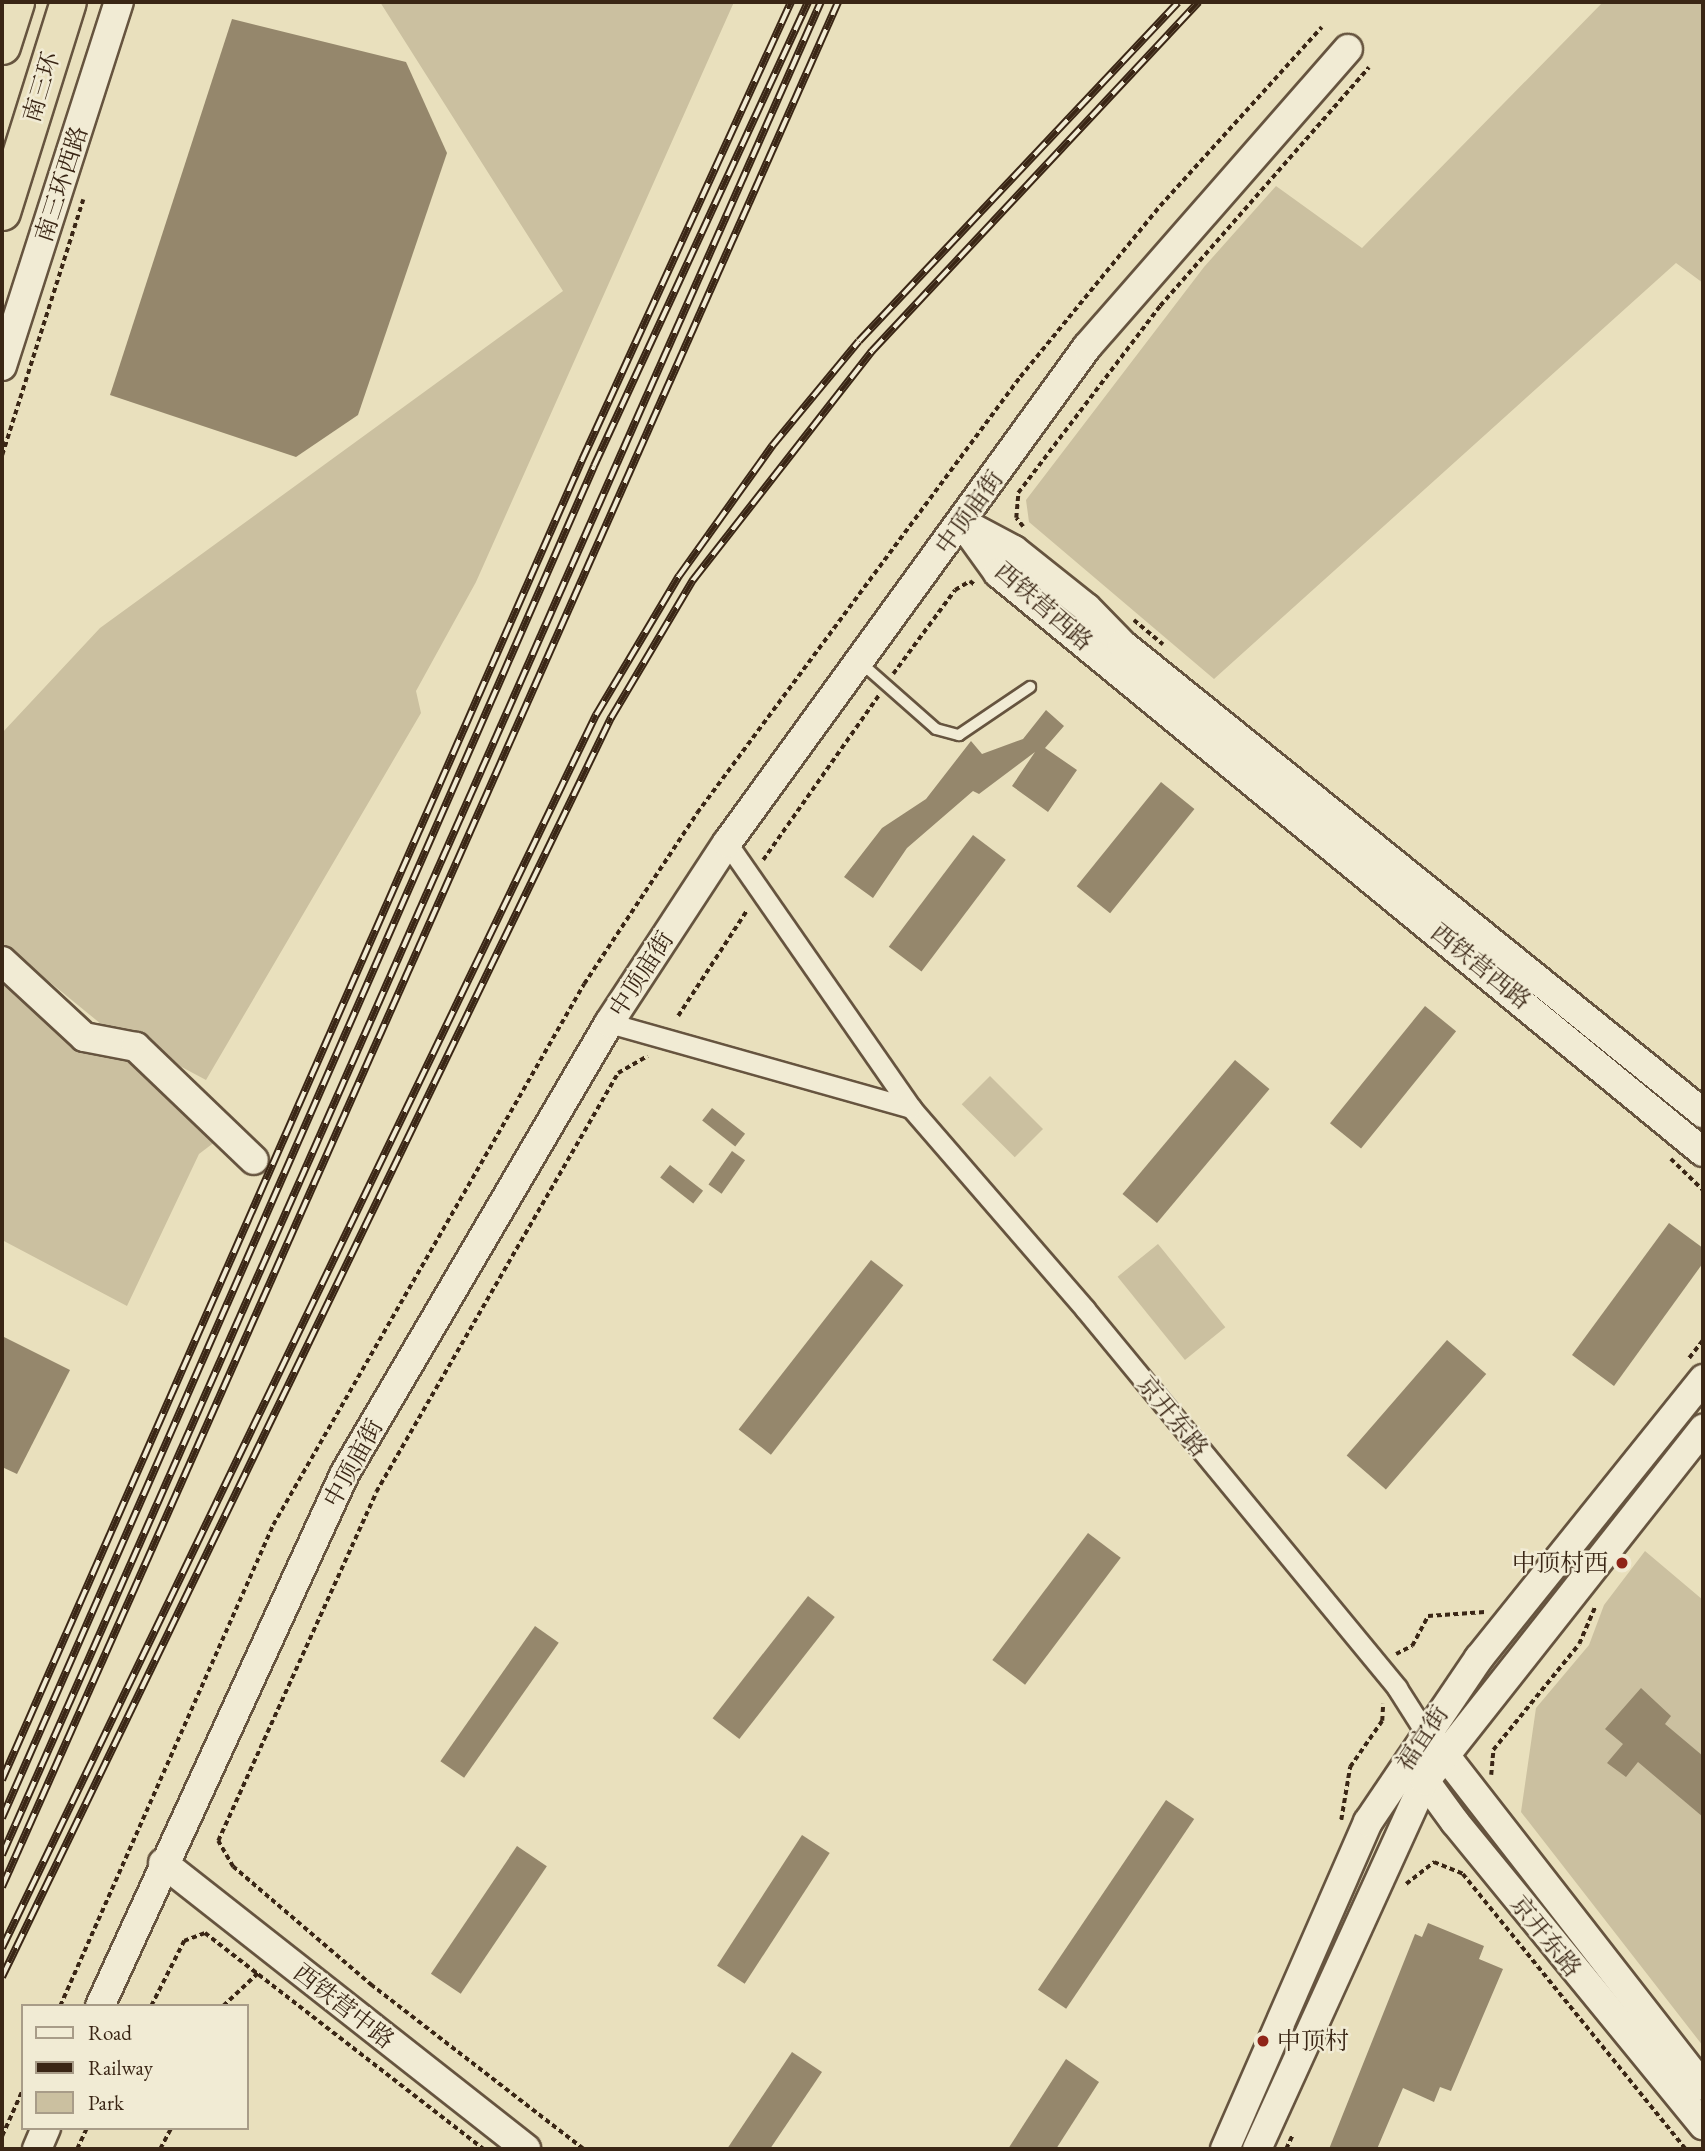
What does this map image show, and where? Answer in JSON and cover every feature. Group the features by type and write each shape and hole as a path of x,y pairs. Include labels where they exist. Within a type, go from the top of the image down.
{"highway":[{"name":"南三环","path":"2,46 16,2"},
{"name":"南三环","path":"2,212 68,2"}],"street":[{"name":"南三环西路","path":"2,366 120,2"},
{"name":"中顶庙街","path":"101,2004 163,1863 345,1473 609,1023 727,843 962,523 1087,347 1359,58"},
{"name":"西铁营西路","path":"962,523 1014,550 1066,592 1122,644 1703,1113"},
{"name":"西铁营西路","path":"962,523 998,573 1703,1152"},
{"path":"727,843 911,1108"},
{"path":"2,961 84,1037 136,1047 254,1160"},
{"path":"609,1023 911,1108"},
{"name":"京开东路","path":"911,1108 1102,1330 1396,1688 1424,1732 1444,1752 1703,2086"},
{"name":"福宜街","path":"1225,2149 1363,1831 1424,1732 1703,1379"},
{"name":"福宜街","path":"1256,2149 1425,1781 1444,1752 1703,1429"},
{"path":"1424,1732 1425,1781"},
{"name":"京开东路","path":"1425,1781 1703,2125"},
{"name":"西铁营中路","path":"163,1863 526,2149"},
{"path":"37,2149 45,2130"}],"lane":[{"path":"860,661 936,729 958,735 1030,687"}],"path":[{"path":"1035,537 1016,518 1018,493 1160,306 1359,58"},
{"path":"2,455 87,188"},
{"path":"764,873 765,850 954,590 970,581 984,592"},
{"path":"1130,616 1172,651"},
{"path":"678,1016 747,910"},
{"path":"583,2149 373,1986 233,1867 218,1842 376,1492 618,1073 654,1053"},
{"path":"1661,1148 1703,1190"},
{"path":"1494,1785 1493,1750 1579,1644 1597,1602"},
{"path":"1391,1654 1405,1654 1428,1616 1453,1617"},
{"path":"1342,1826 1339,1805 1350,1767 1382,1721 1381,1698"},
{"path":"1401,1889 1434,1862 1464,1874 1686,2149"},
{"path":"152,2004 174,1955 194,1934 205,1933 483,2149"},
{"path":"225,2004 258,1973"},
{"path":"2,2136 21,2093"},
{"path":"1286,2149 1297,2124"},
{"path":"77,2149 86,2130"},
{"path":"160,2149 170,2130"}],"green space":[{"path":"380,2 734,2 476,582 416,691 421,713 206,1080 101,1024 2,943 2,733 100,628 563,291"},
{"path":"1603,2 1703,2 1703,283 1676,263 1214,679 1029,522 1026,500 1204,267 1276,186 1362,248"},
{"path":"2,974 134,1055 220,1138 199,1154 127,1306 2,1240"},
{"path":"990,1076 1043,1129 1015,1157 962,1104"},
{"path":"1158,1244 1225,1327 1185,1360 1118,1277"},
{"path":"1645,1551 1703,1600 1703,2046 1521,1812 1536,1708 1589,1645 1604,1605"}],"building":[{"path":"232,19 406,62 447,153 358,415 296,457 110,395"},
{"path":"1046,710 1064,726 1045,748 1077,770 1048,812 1012,786 1035,752 979,794 973,791 907,848 873,898 844,877 882,828 926,799 971,741 982,754 1023,739"},
{"path":"1161,782 1194,809 1110,913 1077,886"},
{"path":"973,835 1006,860 921,971 889,947"},
{"path":"1425,1006 1456,1031 1361,1149 1330,1123"},
{"path":"1235,1060 1269,1089 1157,1223 1123,1194"},
{"path":"712,1108 745,1134 735,1146 702,1121"},
{"path":"732,1151 745,1160 722,1194 708,1185"},
{"path":"670,1165 703,1191 693,1203 660,1178"},
{"path":"1669,1223 1703,1248 1703,1263 1614,1386 1572,1355"},
{"path":"871,1260 903,1285 771,1455 739,1429"},
{"path":"2,1336 70,1370 17,1474 2,1467"},
{"path":"1447,1340 1486,1374 1386,1490 1347,1455"},
{"path":"1088,1533 1121,1558 1025,1685 992,1660"},
{"path":"808,1596 835,1617 739,1739 713,1718"},
{"path":"535,1626 559,1643 464,1778 440,1761"},
{"path":"1641,1688 1671,1716 1665,1724 1703,1756 1703,1817 1638,1762 1626,1777 1607,1763 1623,1744 1605,1729"},
{"path":"1166,1800 1194,1819 1066,2009 1038,1990"},
{"path":"802,1835 830,1853 745,1984 717,1966"},
{"path":"517,1846 547,1866 461,1994 431,1974"},
{"path":"1428,1923 1484,1946 1479,1959 1503,1969 1451,2091 1440,2087 1434,2102 1403,2088 1377,2149 1329,2149 1415,1934 1422,1937"},
{"path":"792,2052 822,2072 770,2149 727,2149"},
{"path":"1066,2059 1099,2082 1056,2149 1008,2149"}],"railway":[{"path":"2,1780 582,460 791,2"},
{"path":"2,1818 594,466 808,2"},
{"path":"2,1855 821,2"},
{"path":"2,1887 838,2"},
{"path":"2,1948 596,715 679,576 772,446 859,341 1178,2"},
{"path":"2,1977 611,718 693,580 872,351 1199,2"}],"place":[{"name":"中顶村西","path":"1622,1563"},
{"name":"中顶村","path":"1263,2041"}]}
